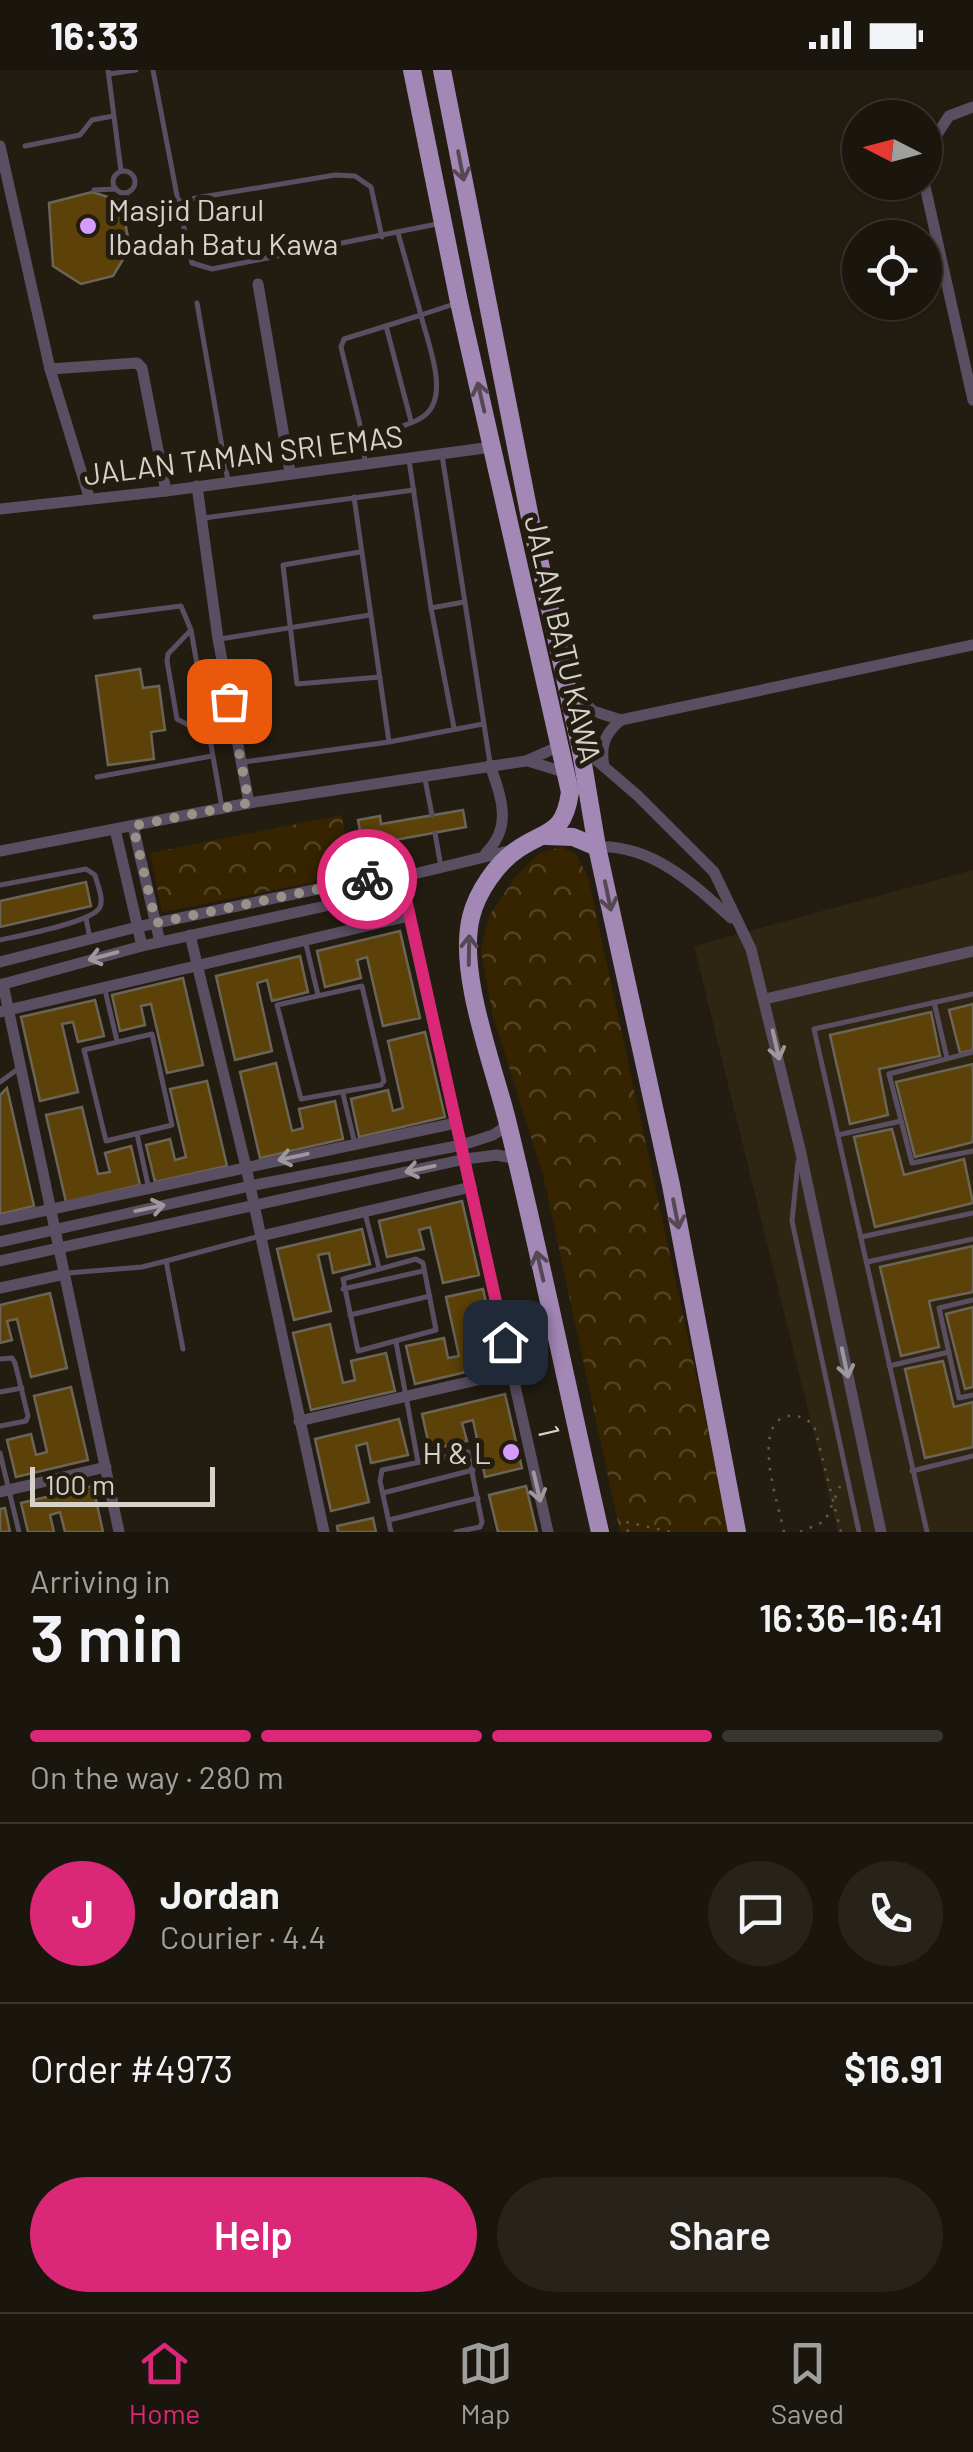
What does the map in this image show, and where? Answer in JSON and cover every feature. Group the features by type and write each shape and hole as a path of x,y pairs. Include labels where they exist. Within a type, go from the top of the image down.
{"highway":[{"name":"JALAN BATU KAWA","path":"412,70 492,446 597,847 671,1186 737,1532"},
{"name":"JALAN BATU KAWA","path":"442,70 567,686 571,746 566,773 568,808 546,836"},
{"path":"597,847 573,837 546,836 517,849 481,893 471,916 468,950 470,979 516,1159 600,1532"}],"street":[{"path":"942,127 949,116 973,107"},
{"path":"0,146 50,370 89,497"},
{"path":"928,200 973,400"},
{"path":"258,284 290,472"},
{"path":"50,370 137,363 142,368 166,490"},
{"name":"JALAN TAMAN SRI EMAS","path":"0,508 492,446"},
{"path":"196,486 218,640 249,803"},
{"path":"567,686 586,706 621,720 973,645"},
{"path":"604,766 603,745 609,730 621,720"},
{"path":"0,851 249,803 526,760 571,746 604,766 714,872 751,949 800,1149 882,1532"},
{"path":"526,760 566,773"},
{"path":"484,855 500,836 504,822 504,807 490,765"},
{"path":"133,826 160,942"},
{"path":"115,829 142,946"},
{"path":"597,847 628,850 666,865 735,920"},
{"path":"0,962 137,927 400,872 414,874 517,849"},
{"name":"1","path":"400,872 548,1532"},
{"path":"120,1532 21,1068 4,1010 2,984 142,946 404,889 414,874"},
{"path":"4,1010 410,916"},
{"path":"190,936 246,1167 324,1532"},
{"path":"765,999 973,950"},
{"path":"0,1220 456,1122"},
{"path":"0,1242 250,1186 462,1145 508,1125"},
{"path":"0,1261 464,1159 516,1159"},
{"path":"261,1236 471,1187"},
{"path":"0,1288 64,1274"},
{"path":"300,1421 512,1372"},
{"path":"4,1490 106,1467"}],"lane":[{"path":"116,190 113,180 121,171 108,72 136,70"},
{"path":"153,70 192,263 200,268 445,222"},
{"path":"25,146 80,135 92,120 114,116"},
{"path":"94,190 132,189 134,180 128,172 121,171"},
{"path":"178,201 335,175 356,176 370,187 382,236"},
{"path":"126,192 131,222"},
{"path":"362,437 424,416 438,391 398,233"},
{"path":"365,464 341,347 344,339 460,302"},
{"path":"197,303 228,481"},
{"path":"386,326 411,421"},
{"path":"442,455 490,765"},
{"path":"408,458 454,728"},
{"path":"201,518 414,490"},
{"path":"354,497 389,742"},
{"path":"360,552 283,565 299,686 380,677"},
{"path":"431,608 464,602"},
{"path":"96,618 182,606 191,630 222,808"},
{"path":"218,640 370,615"},
{"path":"191,630 168,654 170,680 177,719 209,736"},
{"path":"240,763 483,724"},
{"path":"97,778 212,756"},
{"path":"424,775 432,815"},
{"path":"435,833 441,866"},
{"path":"0,886 92,870 102,902 99,910 86,918 0,940"},
{"path":"86,918 90,939"},
{"path":"305,940 318,996"},
{"path":"104,986 117,1041"},
{"path":"362,986 384,1081 343,1094 301,1100 277,1005 362,986"},
{"path":"927,1532 814,1029 973,994"},
{"path":"934,1002 947,1059"},
{"path":"150,1034 154,1036 173,1122 137,1134 106,1140 84,1053 87,1048 150,1034"},
{"path":"973,1052 889,1074 912,1163 973,1151"},
{"path":"0,1082 21,1068"},
{"path":"343,1094 355,1144"},
{"path":"838,1135 901,1121"},
{"path":"137,1134 149,1188"},
{"path":"800,1149 792,1221 859,1532"},
{"path":"365,1211 380,1268"},
{"path":"861,1237 973,1213"},
{"path":"64,1274 142,1268 261,1236"},
{"path":"866,1262 973,1239"},
{"path":"416,1259 424,1271 436,1330 358,1350 343,1279 416,1259"},
{"path":"166,1262 183,1349"},
{"path":"343,1289 424,1271"},
{"path":"349,1315 430,1296"},
{"path":"973,1300 939,1308 959,1398 973,1395"},
{"path":"396,1341 418,1462"},
{"path":"889,1366 948,1352"},
{"path":"0,1359 12,1358 28,1416 26,1421 0,1426"},
{"path":"0,1392 22,1388"},
{"path":"391,1532 379,1474 382,1470 468,1452 483,1515 480,1526 456,1532"},
{"path":"0,1453 4,1490 19,1532"},
{"path":"912,1472 973,1456"},
{"path":"383,1493 474,1470"},
{"path":"388,1520 479,1498"}],"path":[{"path":"784,1532 767,1447 768,1436 779,1419 791,1415 814,1424 841,1532"},
{"path":"800,1532 825,1522 838,1487 847,1479"},
{"path":"628,1532 626,1522 672,1532"}],"shaded area":[{"path":"973,870 973,1532 838,1532 694,946"}],"green space":[{"path":"342,815 350,875 162,912 150,853"},
{"path":"562,847 576,854 588,877 730,1532 620,1532 544,1178 493,1016 481,951 489,916 516,876 540,853"}],"building":[{"name":"Masjid Darul Ibadah Batu Kawa","path":"92,192 121,201 130,248 113,276 81,284 53,266 49,203"},
{"path":"140,669 143,688 159,686 165,730 151,732 154,759 108,765 96,676"},
{"path":"463,810 466,827 384,842 387,854 365,858 358,820 380,816 381,824"},
{"path":"86,882 91,906 0,927 0,901"},
{"path":"400,931 420,1018 383,1026 367,957 357,960 361,978 325,987 317,951"},
{"path":"300,956 308,992 272,1001 267,980 257,983 272,1051 235,1060 216,976"},
{"path":"183,978 203,1065 167,1073 151,1004 141,1006 145,1025 120,1031 112,995"},
{"path":"95,1000 104,1036 78,1042 73,1022 62,1024 78,1092 40,1101 21,1017"},
{"path":"973,1004 973,1050 960,1053 949,1010"},
{"path":"931,1012 940,1056 879,1069 888,1115 850,1124 830,1035"},
{"path":"425,1032 445,1117 359,1137 351,1099 388,1090 393,1111 403,1108 388,1041"},
{"path":"276,1063 292,1131 303,1128 299,1109 335,1101 343,1139 260,1158 240,1072"},
{"path":"973,1064 973,1142 915,1157 896,1082"},
{"path":"207,1081 227,1166 155,1182 146,1145 170,1139 175,1160 186,1157 170,1089"},
{"path":"7,1088 34,1206 0,1214 0,1095"},
{"path":"82,1107 98,1174 110,1172 105,1153 131,1146 140,1185 66,1202 46,1115"},
{"path":"892,1129 904,1175 964,1159 973,1203 875,1227 854,1137"},
{"path":"462,1201 479,1275 443,1283 430,1227 419,1230 424,1249 387,1257 379,1221"},
{"path":"362,1229 370,1264 333,1273 329,1253 318,1255 331,1311 294,1320 277,1249"},
{"path":"973,1246 973,1292 929,1301 939,1347 901,1356 880,1267"},
{"path":"483,1289 500,1364 415,1384 406,1346 444,1338 448,1358 459,1356 446,1297"},
{"path":"50,1293 67,1368 31,1377 17,1319 7,1321 12,1340 0,1343 0,1305"},
{"path":"973,1307 973,1387 965,1389 946,1314"},
{"path":"330,1324 343,1383 355,1380 351,1361 386,1353 395,1391 311,1410 293,1333"},
{"path":"943,1361 954,1407 973,1402 973,1447 925,1458 905,1369"},
{"path":"71,1387 88,1460 16,1477 7,1440 31,1434 36,1455 47,1452 34,1396"},
{"path":"505,1394 522,1468 485,1477 473,1420 462,1423 467,1441 430,1450 422,1414"},
{"path":"399,1419 408,1455 371,1463 367,1443 356,1446 369,1502 331,1511 315,1439"},
{"path":"93,1486 103,1532 65,1532 60,1512 50,1515 54,1532 28,1532 21,1503"},
{"path":"526,1486 537,1532 498,1532 489,1495"},
{"path":"5,1508 10,1532 0,1532 0,1509"},
{"path":"373,1518 376,1532 338,1532 337,1526"}],"way so far":[{"path":"229,701 249,803 133,826 156,923 367,879"}],"place":[{"name":"Masjid Darul Ibadah Batu Kawa","path":"88,226"},
{"name":"H & L","path":"511,1452"}],"route":[{"path":"367,879 400,872 505,1342"}]}
